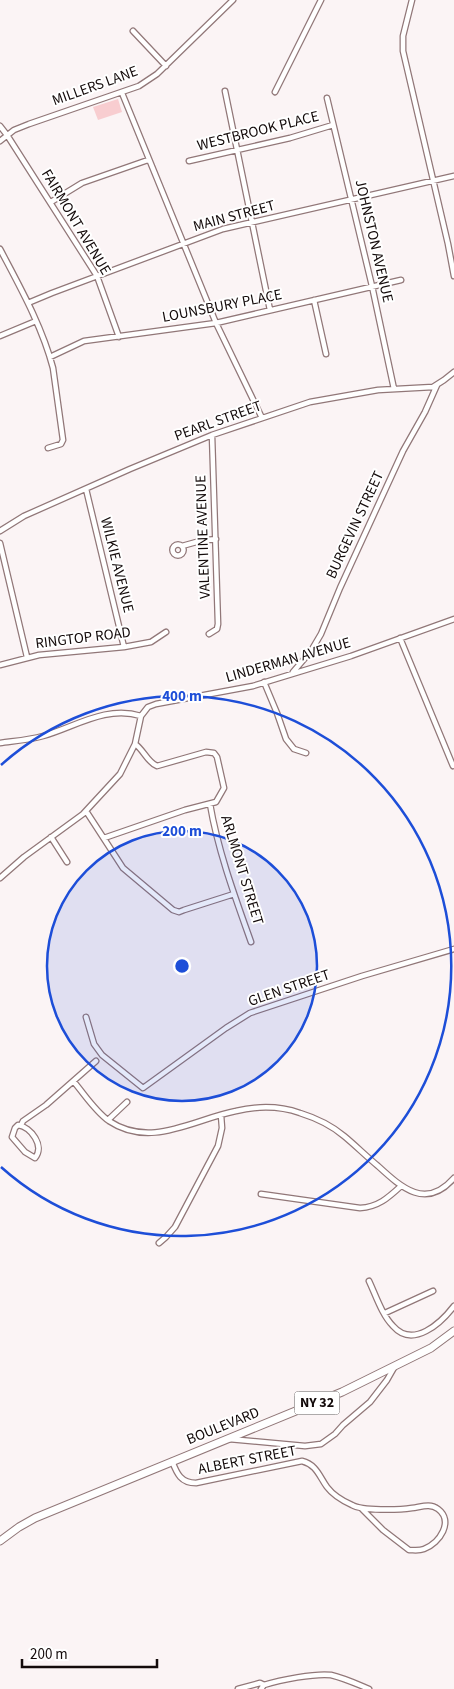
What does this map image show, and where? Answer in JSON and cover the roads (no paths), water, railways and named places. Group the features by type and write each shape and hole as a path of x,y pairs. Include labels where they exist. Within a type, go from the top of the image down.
{"main road":[{"name":"BOULEVARD","path":"0,1541 34,1518 326,1399 431,1348 454,1331"}],"street":[{"name":"MILLERS LANE","path":"0,141 7,135 29,124 139,86 166,66 231,0"},
{"path":"275,92 322,0"},
{"path":"412,0 402,44 432,181 451,243 454,276"},
{"path":"133,32 166,66"},
{"path":"225,91 270,310"},
{"path":"122,93 216,323 262,418"},
{"name":"JOHNSTON AVENUE","path":"327,98 372,286 394,389"},
{"name":"WESTBROOK PLACE","path":"189,161 290,138 333,125"},
{"name":"FAIRMONT AVENUE","path":"0,126 51,202 97,276 119,337"},
{"path":"51,202 82,183 148,160"},
{"name":"MAIN STREET","path":"28,303 219,230 454,176"},
{"path":"0,249 28,303 50,356 63,440 61,444 48,448"},
{"name":"LOUNSBURY PLACE","path":"50,356 84,341 216,323 401,280"},
{"path":"314,300 326,354"},
{"path":"0,336 36,321"},
{"name":"PEARL STREET","path":"0,531 24,516 212,435 310,402 378,390 426,387 437,384 454,372"},
{"name":"BURGEVIN STREET","path":"292,673 311,650 321,634 399,459 425,412 437,384"},
{"name":"VALENTINE AVENUE","path":"208,634 214,632 218,624 212,435"},
{"name":"WILKIE AVENUE","path":"86,489 124,647"},
{"path":"182,546 216,539"},
{"path":"0,543 27,657"},
{"name":"LINDERMAN AVENUE","path":"141,716 148,707 156,704 232,691 264,682 350,656 454,619"},
{"name":"RINGTOP ROAD","path":"0,665 27,657 124,647 151,642 166,632"},
{"path":"400,638 453,766"},
{"path":"264,682 286,739 294,748 306,753"},
{"path":"0,742 42,736 107,714 125,713 141,716 135,744 120,774 86,811 24,857 0,878"},
{"path":"104,838 185,810 216,802 224,788 217,757 214,753 206,752 158,766 154,765 142,748 135,744"},
{"name":"ARLMONT STREET","path":"210,804 214,829 251,942"},
{"path":"86,811 122,868 176,911 234,894"},
{"path":"51,837 67,862"},
{"name":"GLEN STREET","path":"86,1017 94,1044 102,1056 144,1088 212,1037 250,1013 362,976 454,949"},
{"path":"21,1125 25,1126 39,1144 38,1156 35,1158 25,1152 12,1137 15,1128 74,1082 96,1061"},
{"path":"74,1082 93,1106 108,1120 128,1130 152,1134 163,1133 250,1108 276,1108 300,1113 318,1120 342,1134 400,1186 416,1193 434,1193 442,1190 454,1178"},
{"path":"108,1120 127,1102"},
{"path":"159,1243 175,1227 218,1146 222,1128 221,1115"},
{"path":"261,1194 360,1208 377,1206 400,1186"},
{"path":"369,1282 394,1327 406,1334 420,1334 434,1327 445,1318 454,1306"},
{"path":"385,1313 433,1291"},
{"path":"228,1438 305,1446 321,1444 335,1434 370,1402 395,1366"},
{"name":"ALBERT STREET","path":"172,1461 179,1477 184,1481 196,1483 302,1460 314,1466 330,1491 362,1509"},
{"path":"435,1507 444,1515 447,1526 435,1543 425,1549 409,1550 383,1530 362,1509 435,1507"},
{"path":"238,1689 260,1683 263,1687 274,1682 327,1675 342,1678 369,1689"}]}
